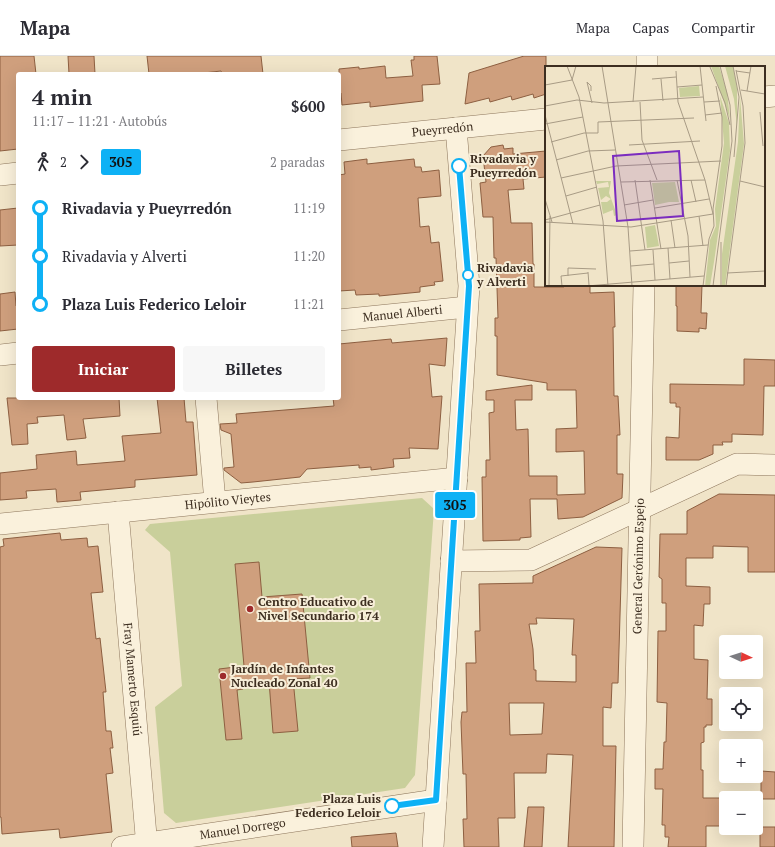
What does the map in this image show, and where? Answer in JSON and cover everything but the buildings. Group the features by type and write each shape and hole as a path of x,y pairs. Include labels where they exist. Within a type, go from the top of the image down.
{"street":[{"path":"765,97 775,96"},
{"name":"Pueyrredón","path":"341,140 545,119"},
{"path":"433,847 469,286 456,128"},
{"path":"0,175 16,173"},
{"name":"General Gerónimo Espejo","path":"633,847 644,286"},
{"name":"Manuel Alberti","path":"341,320 467,308"},
{"path":"0,355 16,353"},
{"path":"206,400 215,502"},
{"path":"451,561 531,560 737,464 775,465"},
{"name":"Hipólito Vieytes","path":"0,524 456,478"},
{"name":"Fray Mamerto Esquiú","path":"118,512 147,845"},
{"name":"Manuel Dorrego","path":"122,847 147,845 436,800"}],"green space":[{"name":"Plaza Luis Federico Leloir","path":"422,498 434,509 415,775 405,788 176,823 164,813 155,707 182,686 170,552 145,530 150,524"}],"bus line":[{"name":"305","path":"392,806 436,800 469,286 459,166"}],"place":[{"name":"Rivadavia y Pueyrredón","path":"459,166"},
{"name":"Rivadavia y Alverti","path":"468,275"},
{"name":"Centro Educativo de Nivel Secundario 174","path":"250,609"},
{"name":"Jardín de Infantes Nucleado Zonal 40","path":"223,676"},
{"name":"Plaza Luis Federico Leloir","path":"392,806"}]}
